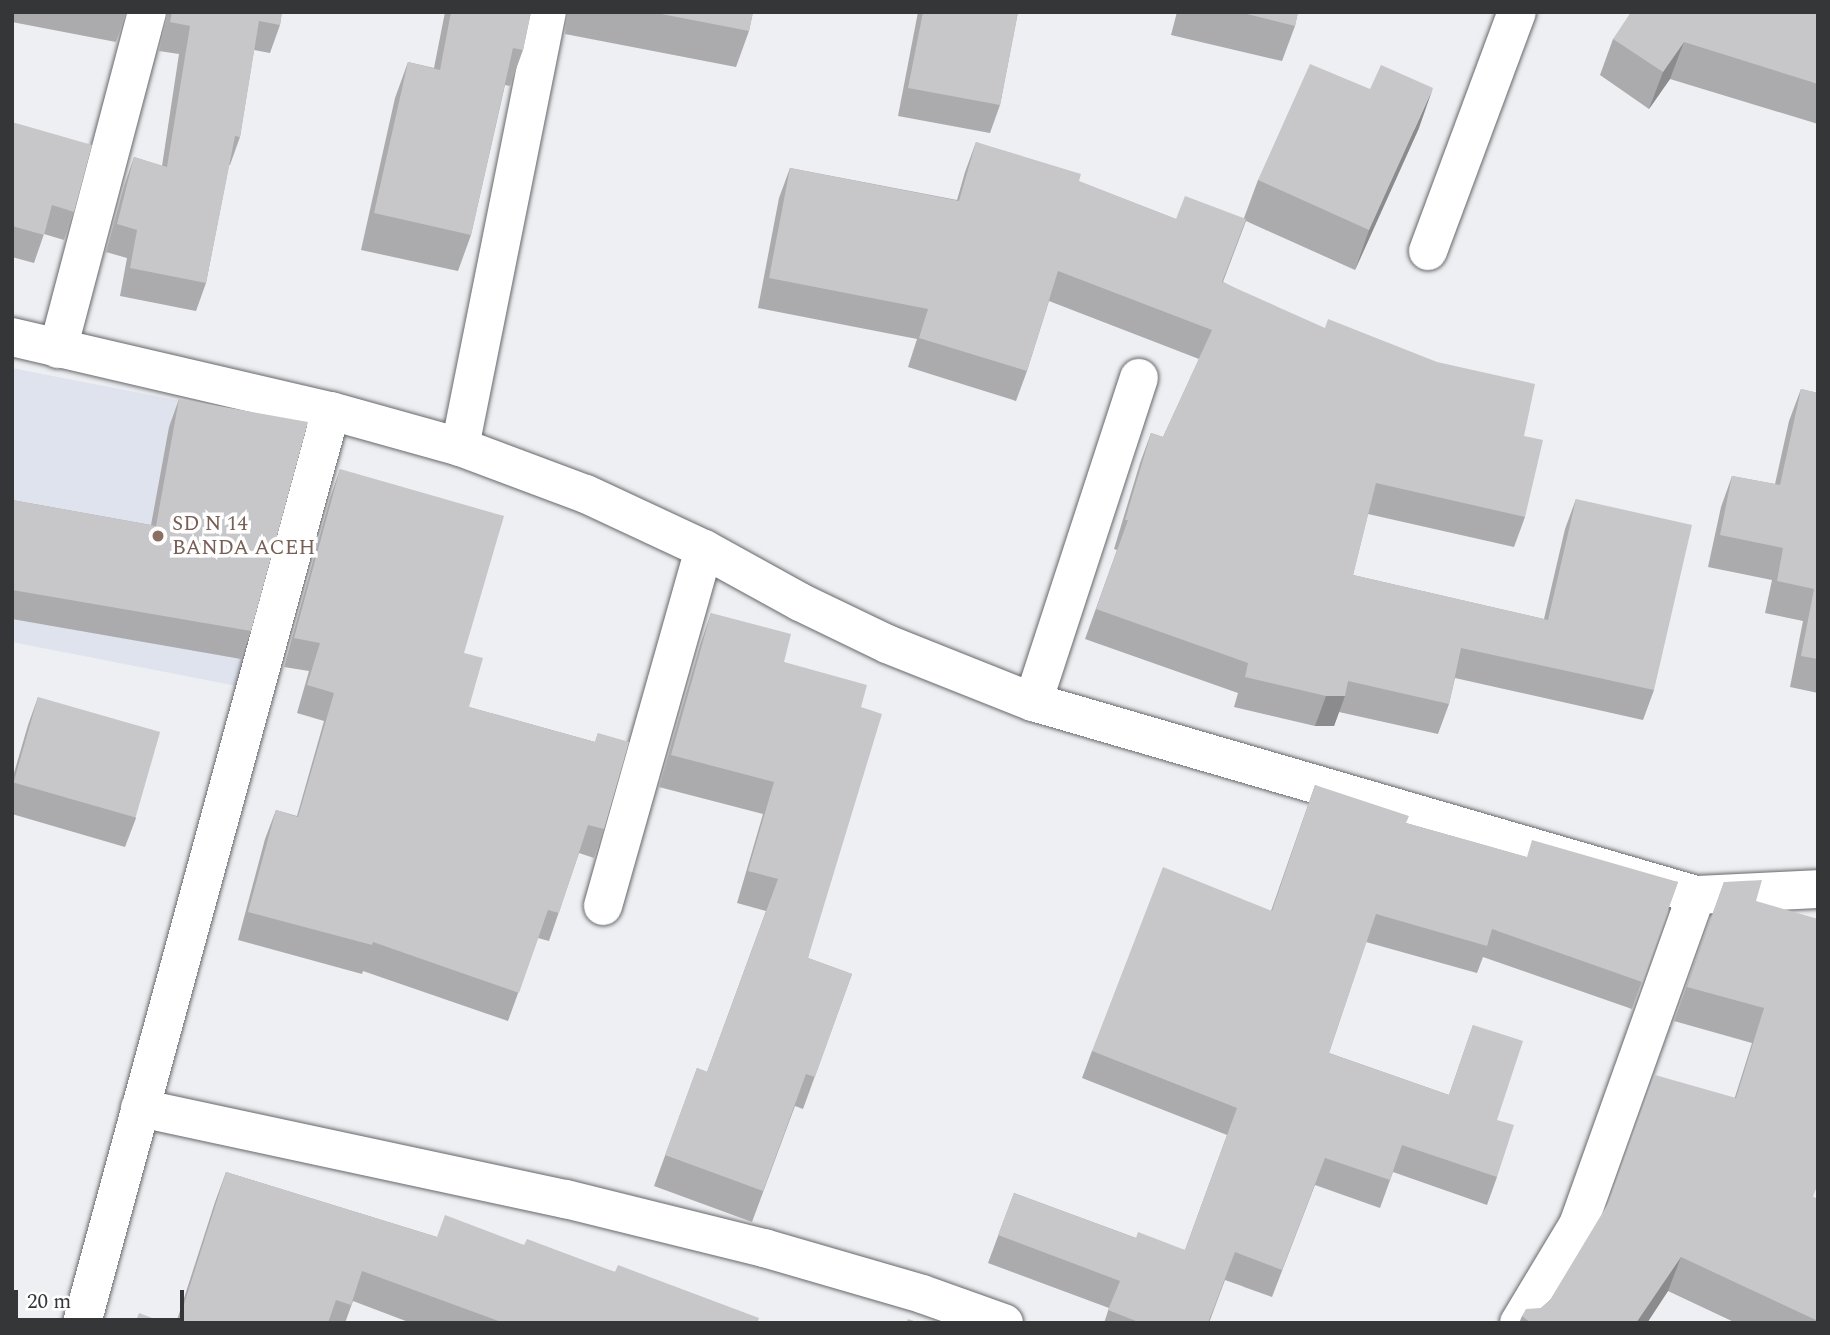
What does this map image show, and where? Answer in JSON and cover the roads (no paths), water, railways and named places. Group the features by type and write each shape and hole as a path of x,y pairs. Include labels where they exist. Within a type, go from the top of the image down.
{"street":[{"path":"58,349 147,12"},
{"path":"460,447 547,12"},
{"path":"1428,251 1517,12"},
{"path":"12,337 331,411 460,447 586,494 704,549 800,603 887,644 1033,702 1696,895 1818,889"},
{"path":"1033,702 1139,378"},
{"path":"82,1323 331,411"},
{"path":"603,906 704,549"},
{"path":"1519,1323 1578,1225 1696,895"},
{"path":"140,1108 566,1199 751,1244 922,1294 1004,1323"}],"place":[{"name":"SD N 14 BANDA ACEH","path":"158,536"}]}
